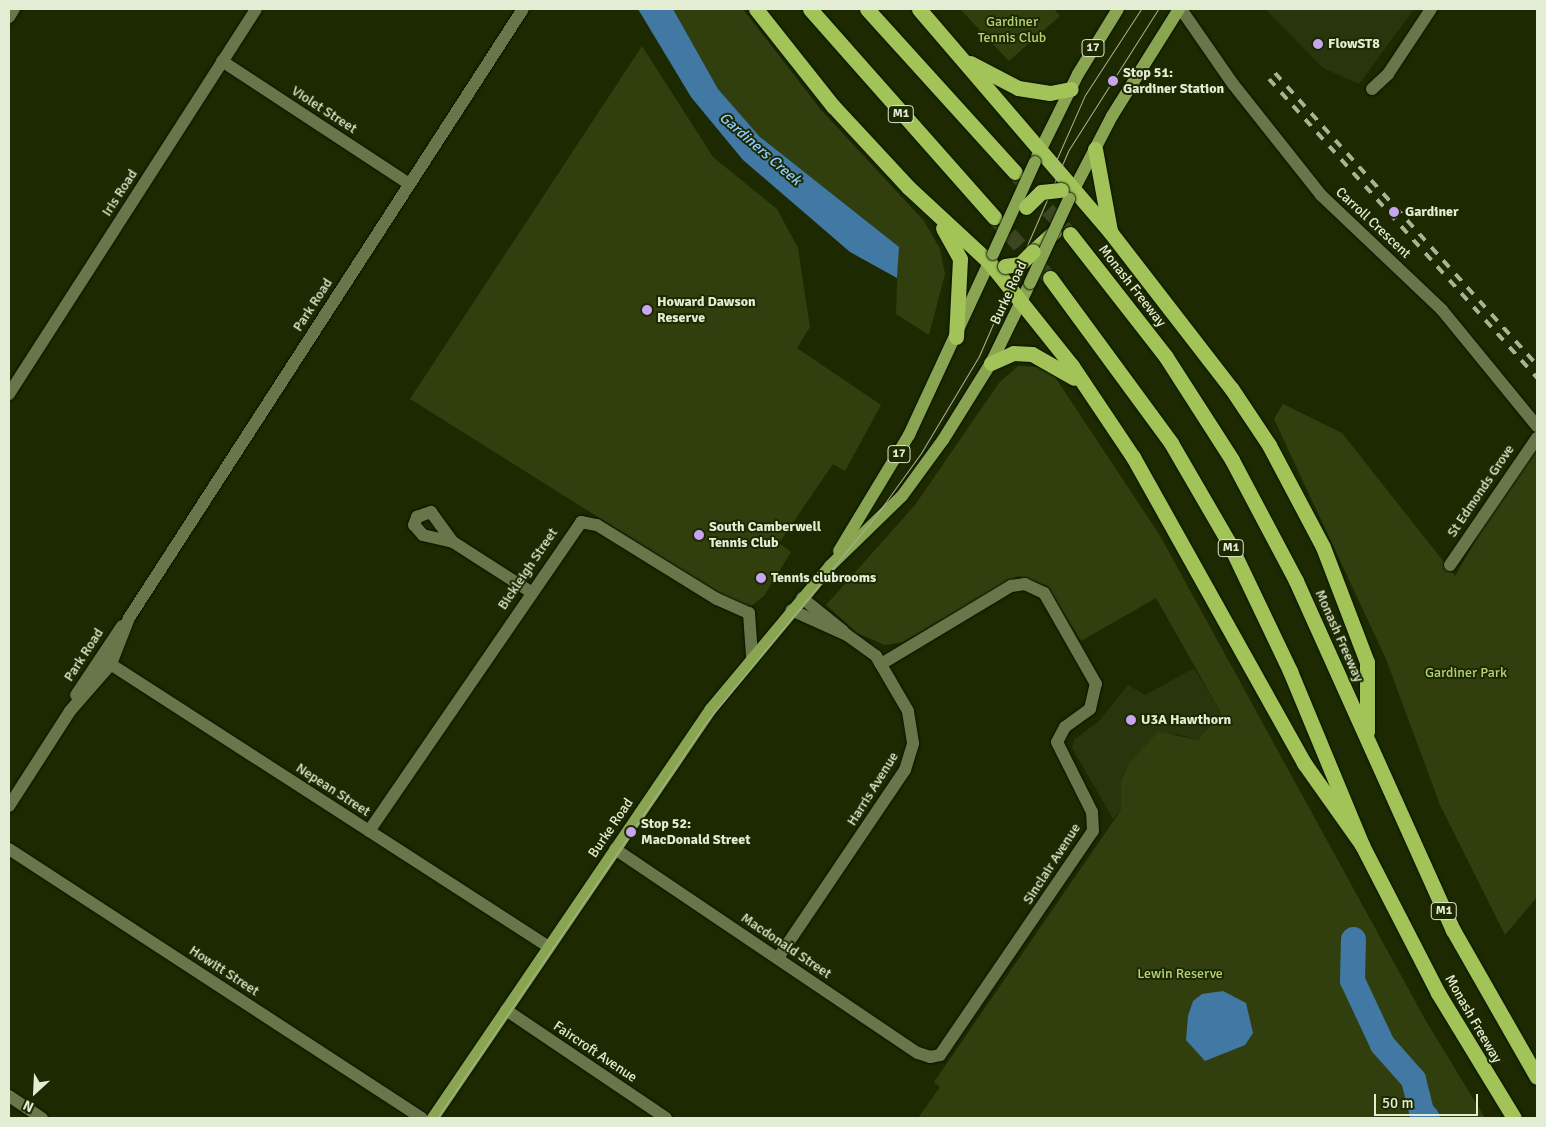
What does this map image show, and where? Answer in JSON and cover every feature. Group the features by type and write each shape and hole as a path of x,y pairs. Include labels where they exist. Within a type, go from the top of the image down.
{"highway":[{"path":"756,9 808,77 908,187 958,254 956,337"},
{"name":"M1","path":"810,9 1001,220"},
{"path":"867,9 1015,172"},
{"path":"919,9 1067,194 1111,233 1231,388 1292,485 1323,547 1367,662 1367,738"},
{"path":"956,53 1018,88 1050,93 1071,89"},
{"path":"1095,149 1111,233"},
{"path":"908,187 991,258 1024,298 1091,392 1134,457 1299,754 1362,845"},
{"path":"1001,220 1039,194 1067,194"},
{"path":"991,258 1005,266 1024,262 1054,232"},
{"name":"Monash Freeway","path":"1070,234 1161,350 1232,460 1296,581 1453,930 1537,1076"},
{"name":"Monash Freeway","path":"1050,278 1171,443 1228,543 1290,671 1362,845 1438,993 1514,1118"},
{"path":"992,363 1013,353 1032,354 1062,367 1091,392"}],"main road":[{"name":"Burke Road","path":"830,566 909,435 991,258 1001,220 1037,157 1071,89 1118,9"},
{"name":"Burke Road","path":"433,1118 615,849 752,656 830,566 902,496 992,363 1054,232 1067,194 1180,9"}],"street":[{"path":"9,17 14,9"},
{"name":"Iris Road","path":"9,394 256,9"},
{"name":"Park Road","path":"9,806 70,711 82,683 106,661 109,640 130,618 523,9"},
{"name":"Carroll Crescent","path":"1180,9 1321,194 1437,304 1537,426"},
{"path":"1372,89 1388,74 1431,9"},
{"name":"Violet Street","path":"222,61 409,184"},
{"name":"St Edmonds Grove","path":"1453,560 1535,441"},
{"name":"Bickleigh Street","path":"369,831 569,535 585,521 749,613 752,656"},
{"path":"453,542 531,592"},
{"name":"Sinclair Avenue","path":"881,664 1011,586 1025,584 1044,593 1096,684 1090,709 1065,726 1057,742 1092,812 1093,831 943,1052"},
{"name":"Harris Avenue","path":"778,958 909,762 911,723 881,664 802,598"},
{"name":"Harris Avenue","path":"791,610 847,635"},
{"name":"Nepean Street","path":"106,661 549,947"},
{"name":"Howitt Street","path":"9,849 422,1118"},
{"name":"Macdonald Street","path":"615,849 918,1053 930,1058 943,1052"},
{"name":"Faircroft Avenue","path":"506,1010 666,1118"},
{"path":"9,1096 42,1118"}],"shaded area":[{"path":"1265,9 1414,9 1359,84 1323,68"},
{"path":"1194,668 1221,713 1198,740 1177,734 1129,763 1121,782 1121,810 1113,819 1072,748 1074,740 1099,721 1128,685 1145,695"}],"green space":[{"path":"673,9 743,9 821,110 924,221 940,249 945,274 929,335 896,314 898,247 760,137 718,89"},
{"name":"Gardiner Tennis Club","path":"960,9 1054,9 1060,16 1009,61"},
{"path":"642,46 713,157 777,209 798,248 810,327 797,348 881,405 845,471 833,464 779,543 791,552 764,596 750,607 735,603 410,399"},
{"name":"Lewin Reserve","path":"1018,366 1037,367 1055,377 1159,534 1426,1021 1485,1118 918,1118 940,1087 934,1082 1121,810 1121,782 1129,763 1158,732 1198,740 1221,713 1156,598 1081,641 1047,586 1018,576 903,642 885,645 857,633 826,605 915,505 999,383"},
{"name":"Gardiner Park","path":"1283,404 1342,433 1455,576 1531,443 1537,450 1537,897 1505,935 1440,805 1386,659 1274,419"}],"water":[{"path":"638,9 673,9 718,89 760,137 899,247 897,278 850,252 743,160 691,97"},
{"path":"1223,991 1246,1003 1253,1033 1245,1045 1205,1061 1186,1040 1188,1016 1193,1001 1202,994"}],"waterway":[{"name":"Gardiners Creek","path":"1353,939 1352,980 1382,1044 1413,1079 1421,1111 1427,1118"}],"tunnel":[{"path":"1017,175 1070,234"},
{"path":"994,217 1050,278"}],"tram line":[{"path":"1051,172 1085,95 1141,9"},
{"path":"437,1118 703,726 877,514 921,453 979,356 1068,151 1158,9"}],"railway":[{"path":"1275,73 1537,365"},
{"path":"1269,79 1537,378"}],"place":[{"name":"FlowST8","path":"1318,44"},
{"name":"Stop 51: Gardiner Station","path":"1113,81"},
{"name":"Gardiner","path":"1394,212"},
{"name":"Howard Dawson Reserve","path":"647,310"},
{"name":"South Camberwell Tennis Club","path":"699,535"},
{"name":"Tennis clubrooms","path":"761,578"},
{"name":"U3A Hawthorn","path":"1131,720"},
{"name":"Stop 52: MacDonald Street","path":"631,832"}]}
